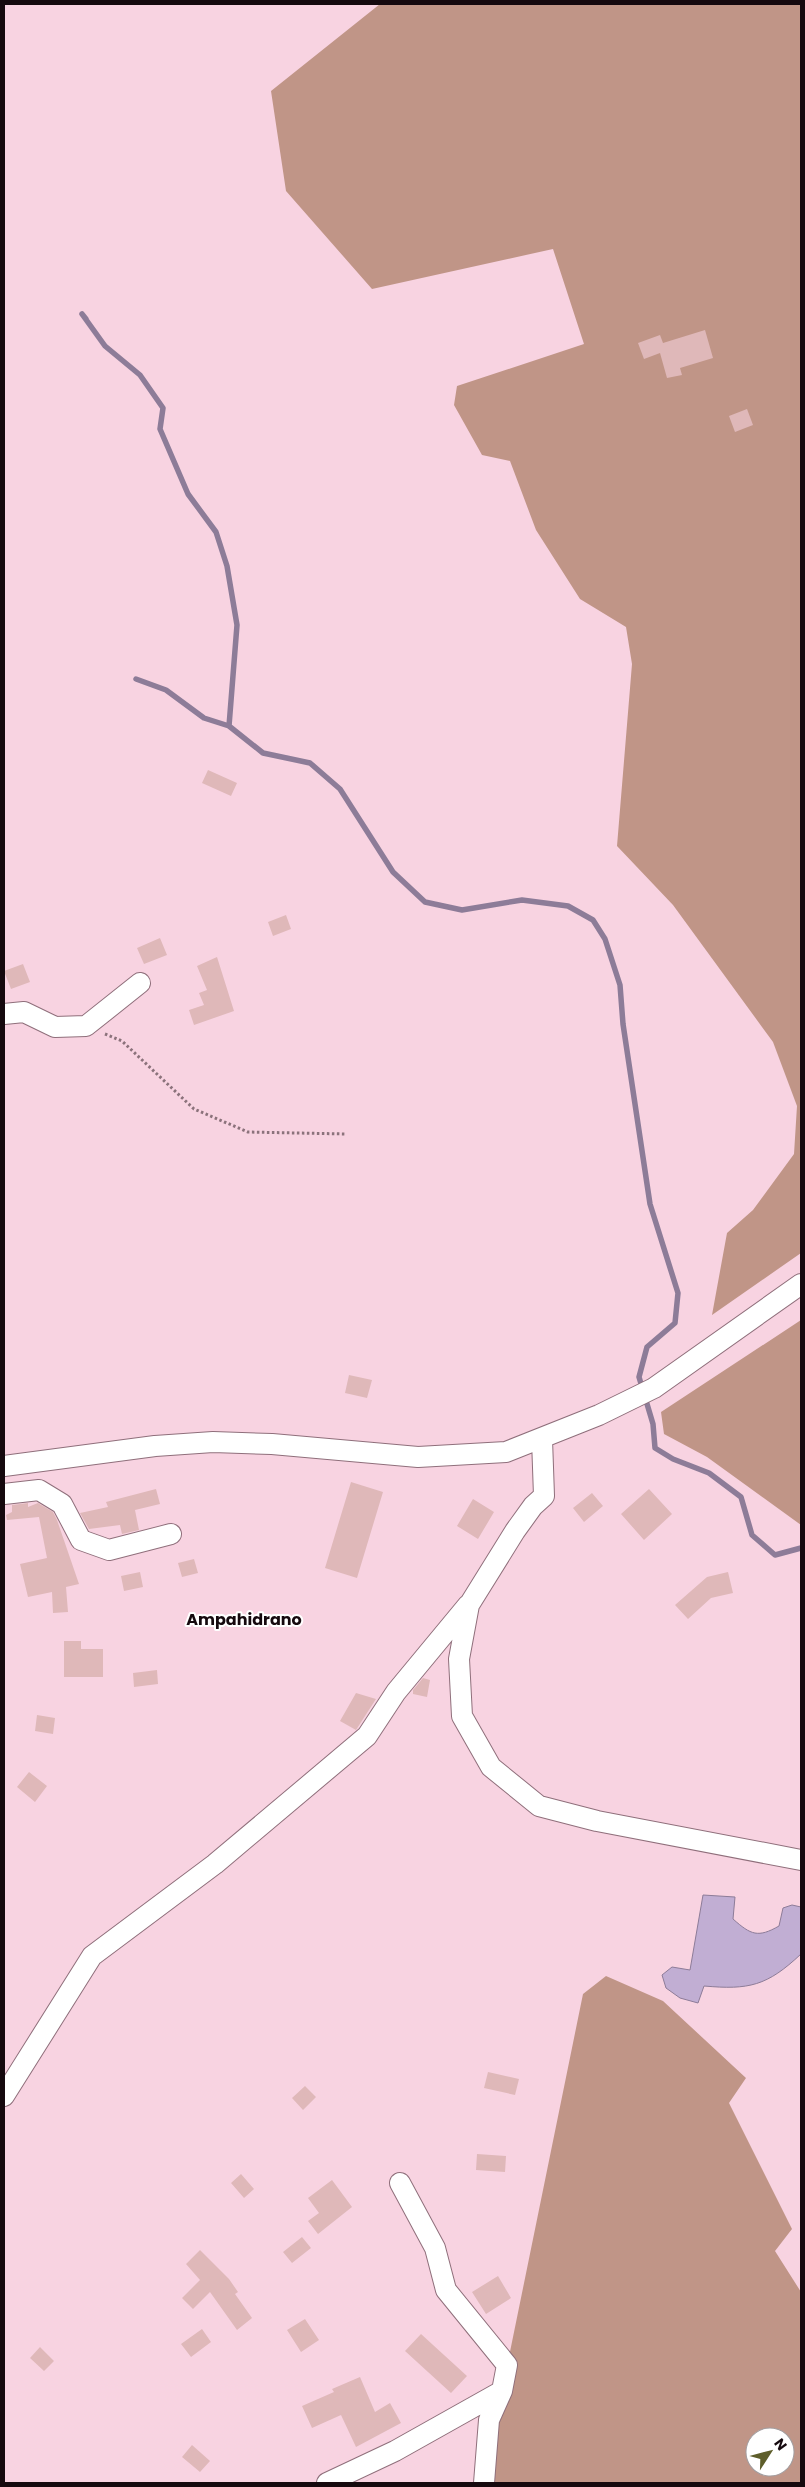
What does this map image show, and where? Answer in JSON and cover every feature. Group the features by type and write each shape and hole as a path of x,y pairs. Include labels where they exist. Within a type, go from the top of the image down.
{"street":[{"path":"4,1014 24,1012 55,1026 86,1026 140,983"},
{"path":"4,1466 155,1446 213,1442 272,1444 418,1457 506,1452 599,1415 630,1398 654,1388 801,1284"},
{"path":"4,2096 92,1956 215,1864 367,1736 396,1692 469,1605 515,1530 533,1506 544,1496 542,1439"},
{"path":"4,1494 39,1490 62,1504 81,1540 109,1550 171,1534"},
{"path":"469,1605 459,1659 462,1716 491,1767 539,1806 597,1822 801,1860"},
{"path":"400,2183 435,2248 446,2290 507,2365 502,2391 490,2420 484,2483"},
{"path":"327,2483 395,2451 502,2391"}],"path":[{"path":"86,1026 122,1041 194,1109 248,1132 346,1134"}],"shaded area":[{"path":"380,4 801,4 801,1253 712,1315 727,1233 753,1210 794,1154 797,1106 773,1042 673,905 617,846 632,664 626,627 580,599 536,530 510,461 482,455 454,405 457,386 584,344 553,249 372,289 286,191 271,91"},
{"path":"801,1320 801,1525 707,1457 664,1434 661,1412"},
{"path":"703,1895 735,1897 733,1919 745,1929 755,1933 772,1930 779,1926 783,1908 792,1905 801,1907 801,1954 778,1973 757,1983 733,1987 704,1986 698,2003 680,1998 666,1988 662,1975 672,1967 690,1970"},
{"path":"606,1976 663,2001 746,2078 729,2103 792,2229 775,2251 801,2292 801,2483 487,2483 502,2391 583,1994"}],"building":[{"path":"705,330 713,358 680,368 682,375 667,378 660,353 644,359 638,343 660,335 663,343"},
{"path":"747,409 753,425 735,432 729,416"},
{"path":"208,770 237,783 231,796 202,783"},
{"path":"286,915 291,929 273,936 268,922"},
{"path":"160,938 167,955 144,964 137,948"},
{"path":"217,957 234,1011 194,1025 189,1010 204,1005 199,993 207,990 197,966"},
{"path":"23,964 30,982 11,989 4,971"},
{"path":"349,1375 372,1380 367,1398 345,1393"},
{"path":"351,1482 383,1492 357,1578 325,1568"},
{"path":"156,1489 160,1504 135,1510 139,1530 122,1534 120,1525 89,1529 80,1513 108,1507 106,1502"},
{"path":"649,1489 672,1514 644,1540 621,1514"},
{"path":"592,1493 603,1506 584,1522 573,1508"},
{"path":"473,1499 494,1512 478,1539 457,1526"},
{"path":"28,1503 28,1507 38,1503 53,1512 57,1520 79,1584 66,1587 68,1612 53,1613 52,1592 28,1597 20,1564 47,1558 39,1517 7,1520 6,1515 12,1512 12,1505"},
{"path":"194,1559 198,1573 182,1577 178,1563"},
{"path":"140,1572 143,1587 124,1591 121,1576"},
{"path":"728,1572 733,1593 711,1598 688,1619 675,1605 707,1577"},
{"path":"64,1641 81,1641 81,1649 103,1649 103,1677 64,1677"},
{"path":"157,1670 158,1684 134,1687 133,1673"},
{"path":"423,1678 430,1680 427,1697 413,1694 413,1690"},
{"path":"356,1693 376,1699 356,1730 340,1721"},
{"path":"37,1715 55,1718 53,1734 35,1731"},
{"path":"29,1772 47,1786 35,1802 17,1787"},
{"path":"488,2072 519,2079 515,2095 484,2088"},
{"path":"305,2086 316,2097 303,2110 292,2098"},
{"path":"477,2154 506,2156 505,2172 476,2170"},
{"path":"241,2174 254,2189 244,2198 231,2183"},
{"path":"332,2180 352,2207 318,2234 308,2221 319,2213 308,2198"},
{"path":"302,2237 311,2248 292,2263 283,2252"},
{"path":"200,2250 229,2279 238,2292 235,2294 252,2318 237,2330 210,2292 193,2309 182,2298 200,2280 186,2264"},
{"path":"498,2276 511,2298 486,2314 472,2292"},
{"path":"305,2319 319,2340 301,2352 287,2330"},
{"path":"202,2329 211,2342 191,2357 181,2344"},
{"path":"421,2334 467,2376 451,2393 405,2351"},
{"path":"40,2347 54,2361 44,2371 30,2358"},
{"path":"360,2377 375,2412 390,2403 401,2423 356,2447 341,2415 312,2428 302,2406 334,2392 332,2389"},
{"path":"192,2445 210,2461 200,2472 182,2457"}],"waterway":[{"path":"86,319 82,314 105,346 140,375 163,408 160,429 188,494 216,532 227,566 237,625 229,726"},
{"path":"136,679 166,690 204,718 229,726 263,753 310,763 340,789 393,872 425,902 462,910 522,900 568,906 593,920 605,939 620,985 623,1024 650,1204 678,1293 675,1323 647,1347 639,1377 653,1424 655,1448 673,1459 709,1473 741,1497 752,1535 775,1555 801,1548"}],"district":[{"name":"Ampahidrano","path":"244,1619"}]}
